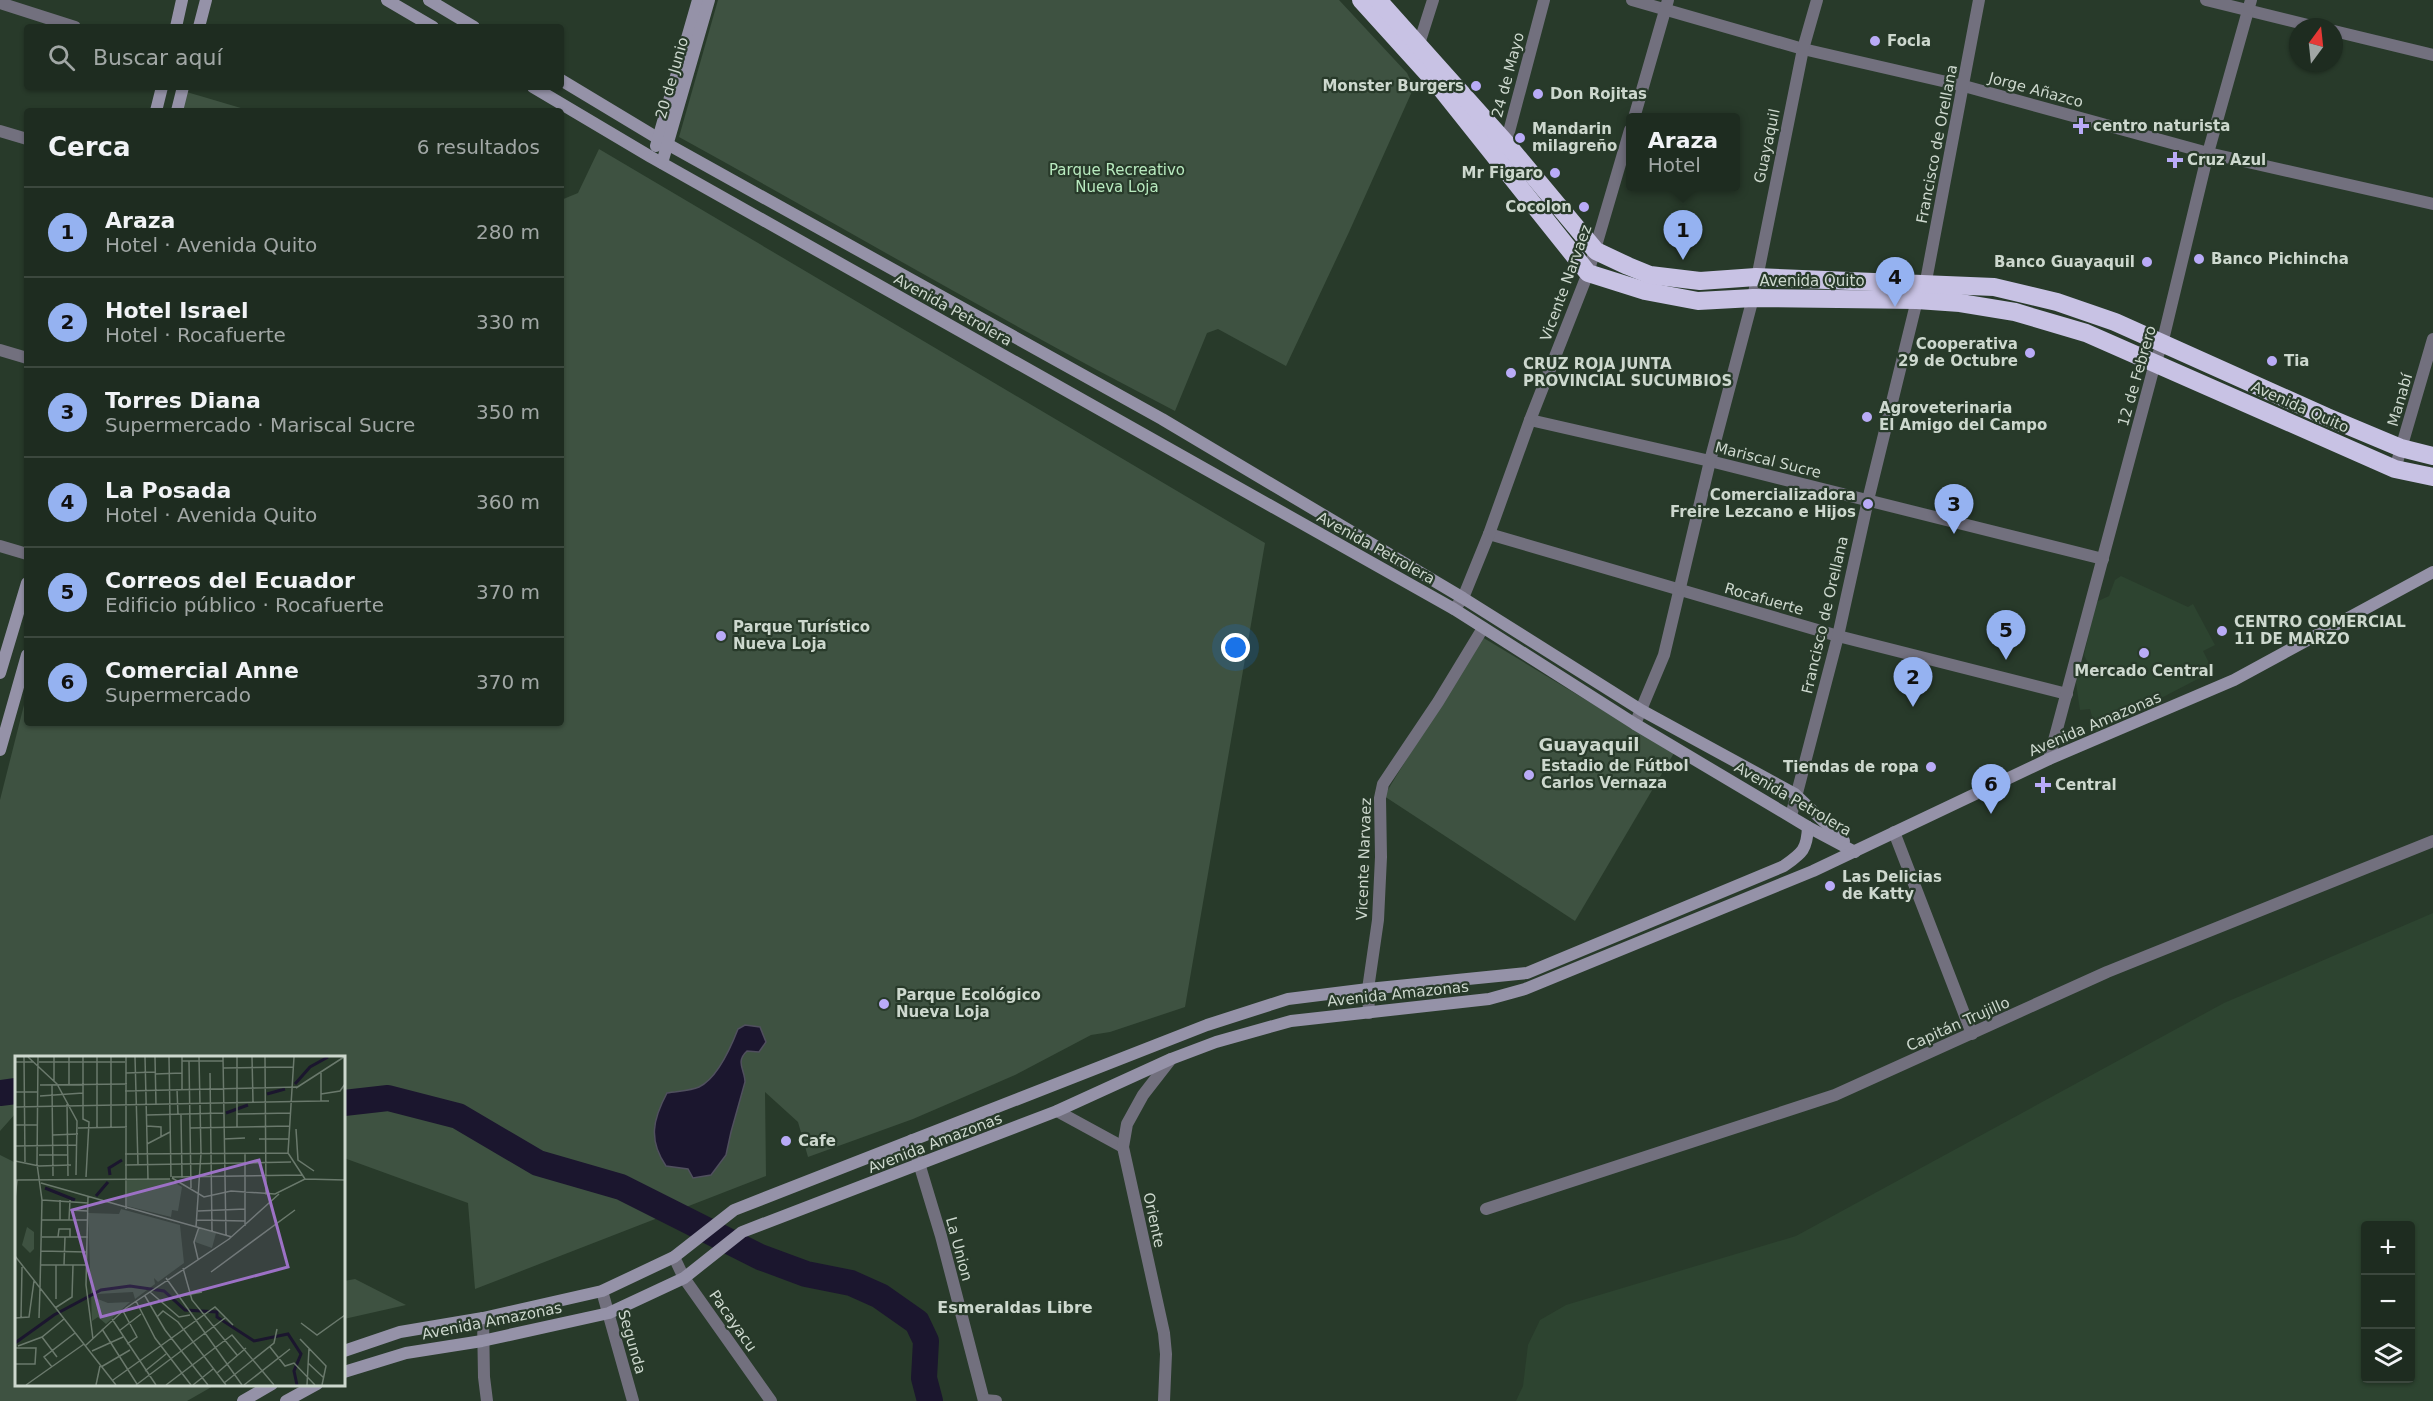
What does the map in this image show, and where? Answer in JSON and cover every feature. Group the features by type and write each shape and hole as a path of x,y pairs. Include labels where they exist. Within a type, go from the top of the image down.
{"highway":[{"name":"Avenida Quito","path":"1361,0 1438,85 1596,251 1650,275 1700,281 1756,277 1921,293 1960,303 2015,312 2086,333 2395,469 2433,477"},
{"name":"Avenida Quito","path":"1378,0 1419,44 1499,148 1588,273 1645,291 1698,301 1921,293 1994,287 2058,302 2115,322 2162,345 2401,448 2433,456"}],"main road":[{"path":"177,24 182,0"},
{"path":"200,24 206,0"},
{"path":"387,0 428,24"},
{"path":"429,0 469,24"},
{"name":"20 de Junio","path":"664,142 698,0"},
{"name":"20 de Junio","path":"656,160 664,142 709,0"},
{"name":"Avenida Petrolera","path":"564,82 664,142 1162,419 1463,598 1641,710 1795,794 1855,852"},
{"path":"157,108 161,90"},
{"path":"178,108 182,90"},
{"name":"Avenida Petrolera","path":"538,90 656,160 1454,609 1635,724 1808,827 1855,852"},
{"name":"Avenida Amazonas","path":"345,1372 406,1353 482,1341 609,1313 684,1278 742,1232 1057,1112 1171,1059 1216,1042 1291,1021 1489,999 1525,989 1855,852 2049,759 2234,680 2433,572"},
{"path":"0,672 24,593"},
{"path":"0,750 4,719 24,663"},
{"name":"Avenida Amazonas","path":"345,1351 400,1332 483,1318 602,1291 675,1257 734,1210 1207,1025 1288,999 1368,988 1527,973 1784,866 1803,851 1808,842 1808,827"},
{"path":"243,1401 269,1386"},
{"path":"290,1400 314,1386"}],"street":[{"path":"1419,44 1433,0"},
{"name":"24 de Mayo","path":"1499,148 1544,0"},
{"name":"Jorge Añazco","path":"1632,0 1666,5 1803,49 1964,86 2208,153 2433,204"},
{"name":"Guayaquil","path":"1635,724 1664,655 1710,461 1753,298 1803,49 1817,0"},
{"name":"Francisco de Orellana","path":"1791,816 1838,636 1868,500 1921,293 1964,86 1979,0"},
{"path":"2206,0 2250,5 2289,18"},
{"path":"0,3 66,24"},
{"path":"1635,113 1666,5"},
{"name":"12 de Febrero","path":"2049,759 2155,363 2162,345 2208,153 2250,5"},
{"path":"2343,33 2433,56"},
{"path":"0,130 24,138"},
{"name":"Vicente Narvaez","path":"1454,609 1463,598 1489,534 1530,420 1588,273 1626,144"},
{"name":"Manabí","path":"2395,469 2433,339"},
{"path":"0,350 24,357"},
{"name":"Mariscal Sucre","path":"1530,420 1710,461 2103,559"},
{"name":"Rocafuerte","path":"1489,534 1838,636 2067,694"},
{"path":"0,546 24,553"},
{"name":"Vicente Narvaez","path":"1369,1012 1368,988 1378,920 1381,857 1380,798 1383,784 1438,702 1483,628"},
{"path":"1894,832 1972,1034"},
{"name":"Capitán Trujillo","path":"1486,1209 1835,1095 2107,972 2433,841"},
{"name":"Oriente","path":"1164,1401 1166,1354 1164,1333 1123,1147 1127,1124 1143,1095 1171,1059"},
{"path":"1057,1112 1123,1147"},
{"name":"La Union","path":"912,1140 988,1401"},
{"name":"Pacayacu","path":"675,1257 684,1278 771,1401"},
{"name":"Segunda","path":"602,1291 633,1401"},
{"path":"483,1318 482,1341 487,1401"}],"shaded area":[{"name":"Mercado Central","path":"2121,576 2188,607 2193,604 2215,645 2203,651 2213,671 2096,732 2090,709 2080,710 2075,676 2088,663 2084,655 2096,602 2109,596 2115,580"},
{"path":"2433,913 2433,1401 1516,1401 1523,1386 1528,1345 1540,1320 1566,1305 1796,1236 2224,1003"},
{"path":"745,1025 760,1027 766,1042 759,1052 747,1051 743,1055 741,1062 745,1082 726,1155 711,1175 693,1178 688,1169 666,1166 657,1147 654,1130 658,1112 667,1093 688,1090 706,1083 723,1061 738,1029"}],"green space":[{"name":"Parque Recreativo Nueva Loja","path":"718,0 1339,0 1407,73 1414,87 1286,366 1218,329 1207,333 1175,411 988,310 679,137"},
{"path":"180,90 241,108 175,108"},
{"path":"599,149 1265,543 1185,1007 1110,1032 1091,1035 1015,1075 913,1119 808,1157 798,1122 765,1092 766,1176 475,1289 468,1203 345,1158 345,1056 15,1056 15,1114 0,1131 0,800 24,705 24,726 564,726 564,199 578,193"},
{"name":"Estadio de Fútbol Carlos Vernaza","path":"1482,637 1674,753 1575,921 1384,796"},
{"path":"0,1155 15,1162 15,1386 213,1386 187,1401 0,1401"},
{"path":"355,1279 406,1305 345,1319 345,1281"}],"waterway":[{"path":"0,1093 15,1091"},
{"path":"345,1103 388,1098 458,1116 538,1163 621,1187 760,1257 806,1274 851,1283 880,1296 917,1322 926,1341 924,1378 930,1401"}],"place":[{"name":"Focla","path":"1875,41"},
{"name":"Monster Burgers","path":"1476,86"},
{"name":"Don Rojitas","path":"1538,94"},
{"name":"centro naturista","path":"2081,126"},
{"name":"Mandarin milagreño","path":"1520,138"},
{"name":"Cruz Azul","path":"2175,160"},
{"name":"Mr Figaro","path":"1555,173"},
{"name":"Cocolon","path":"1584,207"},
{"name":"Banco Pichincha","path":"2199,259"},
{"name":"Araza","path":"1683,260"},
{"name":"Banco Guayaquil","path":"2147,262"},
{"name":"La Posada","path":"1895,307"},
{"name":"Cooperativa 29 de Octubre","path":"2030,353"},
{"name":"Tia","path":"2272,361"},
{"name":"CRUZ ROJA JUNTA PROVINCIAL SUCUMBIOS","path":"1511,373"},
{"name":"Agroveterinaria El Amigo del Campo","path":"1867,417"},
{"name":"Comercializadora Freire Lezcano e Hijos","path":"1868,504"},
{"name":"Torres Diana","path":"1954,534"},
{"name":"CENTRO COMERCIAL 11 DE MARZO","path":"2222,631"},
{"name":"Parque Turístico Nueva Loja","path":"721,636"},
{"name":"Mercado Central","path":"2144,653"},
{"name":"Correos del Ecuador","path":"2006,660"},
{"name":"Hotel Israel","path":"1913,707"},
{"name":"Tiendas de ropa","path":"1931,767"},
{"name":"Estadio de Fútbol Carlos Vernaza","path":"1529,775"},
{"name":"Central","path":"2043,785"},
{"name":"Comercial Anne","path":"1991,814"},
{"name":"Las Delicias de Katty","path":"1830,886"},
{"name":"Parque Ecológico Nueva Loja","path":"884,1004"},
{"name":"Cafe","path":"786,1141"}],"district":[{"name":"Guayaquil","path":"1589,745"},
{"name":"Esmeraldas Libre","path":"1015,1307"}]}
